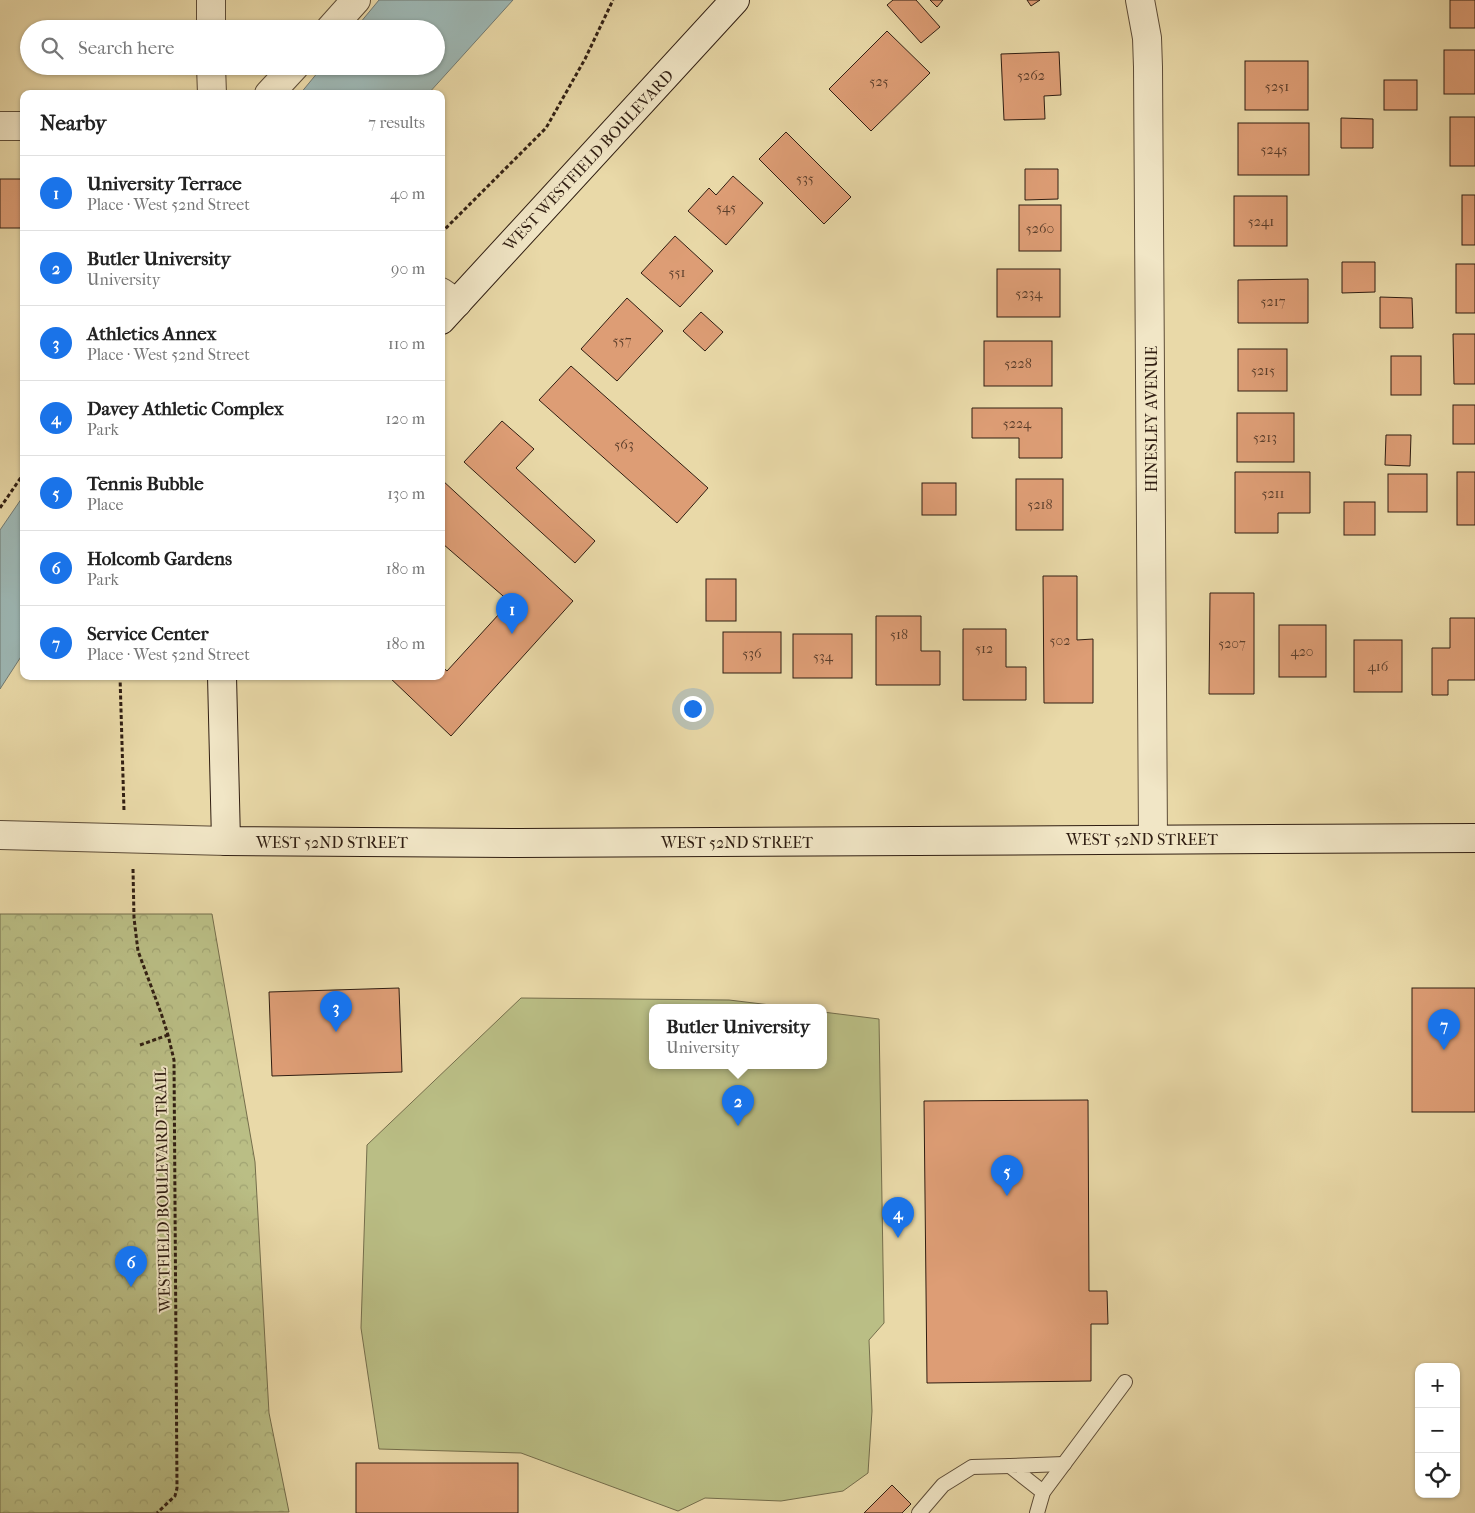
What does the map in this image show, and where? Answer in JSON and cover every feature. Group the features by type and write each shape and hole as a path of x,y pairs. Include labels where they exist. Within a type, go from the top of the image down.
{"street":[{"path":"211,0 211,20"},
{"path":"338,20 356,0"},
{"name":"WEST WESTFIELD BOULEVARD","path":"447,305 735,0"},
{"name":"HINESLEY AVENUE","path":"1140,0 1147,38 1148,68 1154,839"},
{"path":"211,75 212,90"},
{"path":"274,90 287,75"},
{"path":"0,126 20,126"},
{"path":"222,680 226,841"},
{"name":"WEST 52ND STREET","path":"0,835 226,841 528,843 1475,838"}],"lane":[{"path":"1037,1513 1044,1492 1125,1382"},
{"path":"919,1513 943,1485 972,1467 1064,1464"},
{"path":"1010,1466 1044,1492"}],"path":[{"path":"445,230 546,128 585,59 613,0"},
{"path":"0,508 20,480"},
{"path":"120,680 124,816"},
{"name":"WESTFIELD BOULEVARD TRAIL","path":"132,864 134,918 138,951 168,1035 174,1060 177,1488 175,1496 157,1513"},
{"path":"140,1045 168,1035"}],"green space":[{"path":"0,914 212,914 255,1162 269,1413 289,1512 0,1513"},
{"path":"521,998 729,1000 762,1004 649,1004 649,1069 827,1069 827,1012 879,1019 884,1323 869,1340 872,1411 868,1473 843,1491 781,1501 705,1498 678,1511 521,1453 379,1449 361,1328 367,1145"}],"water":[{"path":"379,0 513,0 432,90 303,90 316,75 445,75 445,20 362,20"},
{"path":"20,501 20,658 0,689 0,530"}],"building":[{"path":"893,0 916,0 940,27 921,43 887,5"},
{"path":"930,0 943,0 937,7"},
{"path":"1027,0 1040,0 1031,6"},
{"path":"1450,0 1475,0 1475,28 1450,28"},
{"path":"887,31 930,73 871,131 829,89"},
{"path":"1444,50 1475,50 1475,94 1444,94"},
{"path":"1059,52 1061,95 1044,96 1045,119 1004,120 1001,54"},
{"path":"1245,61 1308,61 1308,110 1245,110"},
{"path":"1384,80 1417,80 1417,110 1384,110"},
{"path":"1450,117 1475,117 1475,166 1450,166"},
{"path":"1341,118 1373,119 1373,148 1341,148"},
{"path":"1238,123 1309,123 1309,175 1238,175"},
{"path":"786,132 851,197 824,224 759,159"},
{"path":"1025,169 1058,169 1058,199 1025,200"},
{"path":"733,176 763,203 726,245 688,211 709,188 716,195"},
{"path":"0,179 20,179 20,228 0,228"},
{"path":"1462,195 1475,195 1475,245 1462,245"},
{"path":"1234,196 1287,196 1287,246 1234,246"},
{"path":"1019,205 1061,205 1061,251 1019,251"},
{"path":"675,236 713,271 680,307 641,273"},
{"path":"1342,262 1375,262 1375,292 1342,293"},
{"path":"1456,264 1475,264 1475,313 1456,313"},
{"path":"997,269 1060,269 1060,317 997,317"},
{"path":"1308,279 1308,323 1238,323 1238,280"},
{"path":"1380,297 1412,298 1413,328 1380,328"},
{"path":"627,298 663,331 617,381 581,349"},
{"path":"701,312 723,332 705,351 683,331"},
{"path":"1453,334 1475,334 1475,384 1454,384"},
{"path":"984,341 1052,341 1052,386 984,386"},
{"path":"1238,349 1287,349 1287,391 1238,391"},
{"path":"1391,356 1421,356 1421,395 1391,395"},
{"path":"571,366 708,488 677,523 539,400"},
{"path":"1453,405 1475,405 1475,444 1453,444"},
{"path":"972,408 1062,408 1062,458 1019,458 1019,438 972,438"},
{"path":"1237,413 1294,413 1294,462 1237,462"},
{"path":"502,421 534,449 516,468 595,541 575,563 464,462"},
{"path":"1386,435 1411,435 1410,466 1385,465"},
{"path":"1235,472 1310,472 1310,513 1278,513 1278,533 1235,533"},
{"path":"1457,472 1475,472 1475,525 1457,525"},
{"path":"1388,474 1427,474 1427,512 1388,512"},
{"path":"1016,479 1063,479 1063,530 1016,530"},
{"path":"445,483 573,601 451,736 392,680 445,680 445,669 447,671 510,602 445,546"},
{"path":"922,483 956,483 956,515 922,515"},
{"path":"1344,502 1375,502 1375,535 1344,535"},
{"path":"1043,576 1077,576 1077,640 1093,639 1093,703 1044,703"},
{"path":"706,579 736,579 736,621 706,621"},
{"path":"1210,593 1254,593 1254,694 1209,694"},
{"path":"876,616 921,616 921,651 940,651 940,685 876,685"},
{"path":"1450,618 1475,618 1475,680 1448,680 1448,695 1432,695 1432,648 1450,648"},
{"path":"1279,625 1326,625 1326,677 1279,677"},
{"path":"963,629 1006,629 1006,667 1026,667 1026,700 963,700"},
{"path":"723,632 781,632 781,673 723,673"},
{"path":"793,634 852,634 852,678 793,678"},
{"path":"1354,640 1402,640 1402,692 1354,692"},
{"path":"399,988 402,1072 272,1076 269,992"},
{"path":"1412,988 1475,988 1475,1112 1412,1112"},
{"path":"1088,1100 1089,1291 1107,1291 1108,1324 1091,1324 1091,1381 927,1383 924,1101"},
{"path":"356,1463 518,1463 518,1513 356,1513"},
{"path":"892,1485 911,1504 902,1513 864,1513"}],"place":[{"name":"University Terrace","path":"512,634"},
{"name":"Athletics Annex","path":"336,1032"},
{"name":"Service Center","path":"1444,1050"},
{"name":"Butler University","path":"738,1126"},
{"name":"Tennis Bubble","path":"1007,1196"},
{"name":"Davey Athletic Complex","path":"898,1238"},
{"name":"Holcomb Gardens","path":"131,1287"}]}
